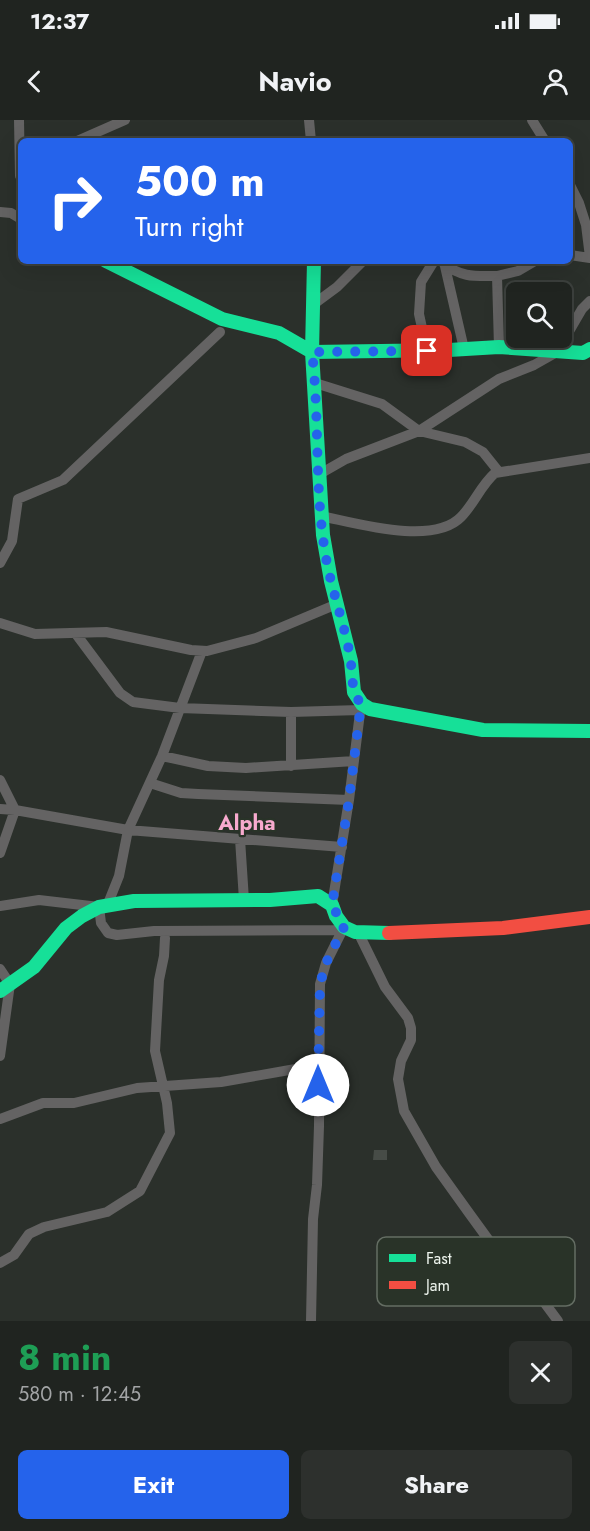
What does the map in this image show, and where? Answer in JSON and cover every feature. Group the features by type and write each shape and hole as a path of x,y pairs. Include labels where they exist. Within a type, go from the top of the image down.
{"street":[{"path":"19,120 20,138"},
{"path":"84,138 125,120"},
{"path":"309,120 311,138"},
{"path":"532,120 543,138"},
{"path":"573,191 588,226 590,257 573,255"},
{"path":"0,212 11,213 18,217"},
{"path":"112,264 222,319 279,333 312,352 427,351 499,346 583,353 590,349"},
{"path":"314,264 312,352 321,516 326,558 351,658 352,684 360,707 349,800 332,905"},
{"path":"314,304 360,264"},
{"path":"427,351 419,314 421,282 438,264"},
{"path":"441,264 464,349"},
{"path":"443,264 456,272 471,276 497,276 518,271 530,264"},
{"path":"497,276 499,346"},
{"path":"318,476 346,459 419,431 499,379 534,365 556,352 582,309 590,301"},
{"path":"0,563 12,541 18,499 63,480 220,332"},
{"path":"315,382 382,404 419,431 465,442 483,452 499,472"},
{"path":"321,516 400,531 415,532 435,528 452,524 461,517 491,477 499,472 590,458"},
{"path":"0,622 35,634 106,632 202,651 256,638 337,604"},
{"path":"76,634 126,699 133,702 180,708 291,712 360,707 483,730 590,731"},
{"path":"202,651 162,756 128,830 119,876 103,907 101,923 108,933 117,935 154,931 343,929 358,932 395,933 503,928 590,917"},
{"path":"291,712 291,766"},
{"path":"162,756 208,766 246,768 354,761"},
{"path":"0,780 15,810 0,853"},
{"path":"150,783 182,793 349,800"},
{"path":"0,802 15,810"},
{"path":"0,810 15,810 128,830 342,847"},
{"path":"240,839 244,900"},
{"path":"5,988 44,957 66,928 82,916 103,907 134,901 278,900 318,896 332,905 343,929"},
{"path":"0,906 39,900 103,907"},
{"path":"311,1321 313,1220 317,1173 320,984 326,963 343,929"},
{"path":"358,932 385,987 408,1018 411,1028 411,1040 401,1061 398,1079 404,1111 436,1167 486,1237"},
{"path":"0,1263 15,1255 29,1234 44,1227 107,1212 140,1191 170,1132 167,1103 155,1051 159,980 165,938"},
{"path":"0,969 5,988 0,1056"},
{"path":"0,1119 43,1103 74,1102 137,1088 221,1082 318,1065"},
{"path":"547,1306 558,1321"}],"building":[{"path":"374,1150 387,1150 387,1160 373,1160"}],"traffic: fast":[{"path":"112,264 222,319 279,333 312,352 499,347 583,353 590,349"},
{"path":"314,264 312,352 323,535 331,581 351,661 354,692 362,704 370,709 483,730 590,731"},
{"path":"0,991 34,967 66,928 82,916 99,907 134,901 270,900 318,896 332,905 344,927 355,932 389,933"}],"traffic: jam":[{"path":"389,933 503,928 590,917"}],"district":[{"name":"Alpha","path":"247,823"}],"route":[{"path":"318,1085 320,984 326,963 344,927 332,905 349,800 361,704 352,684 351,658 326,558 320,499 312,352 427,351"}]}
